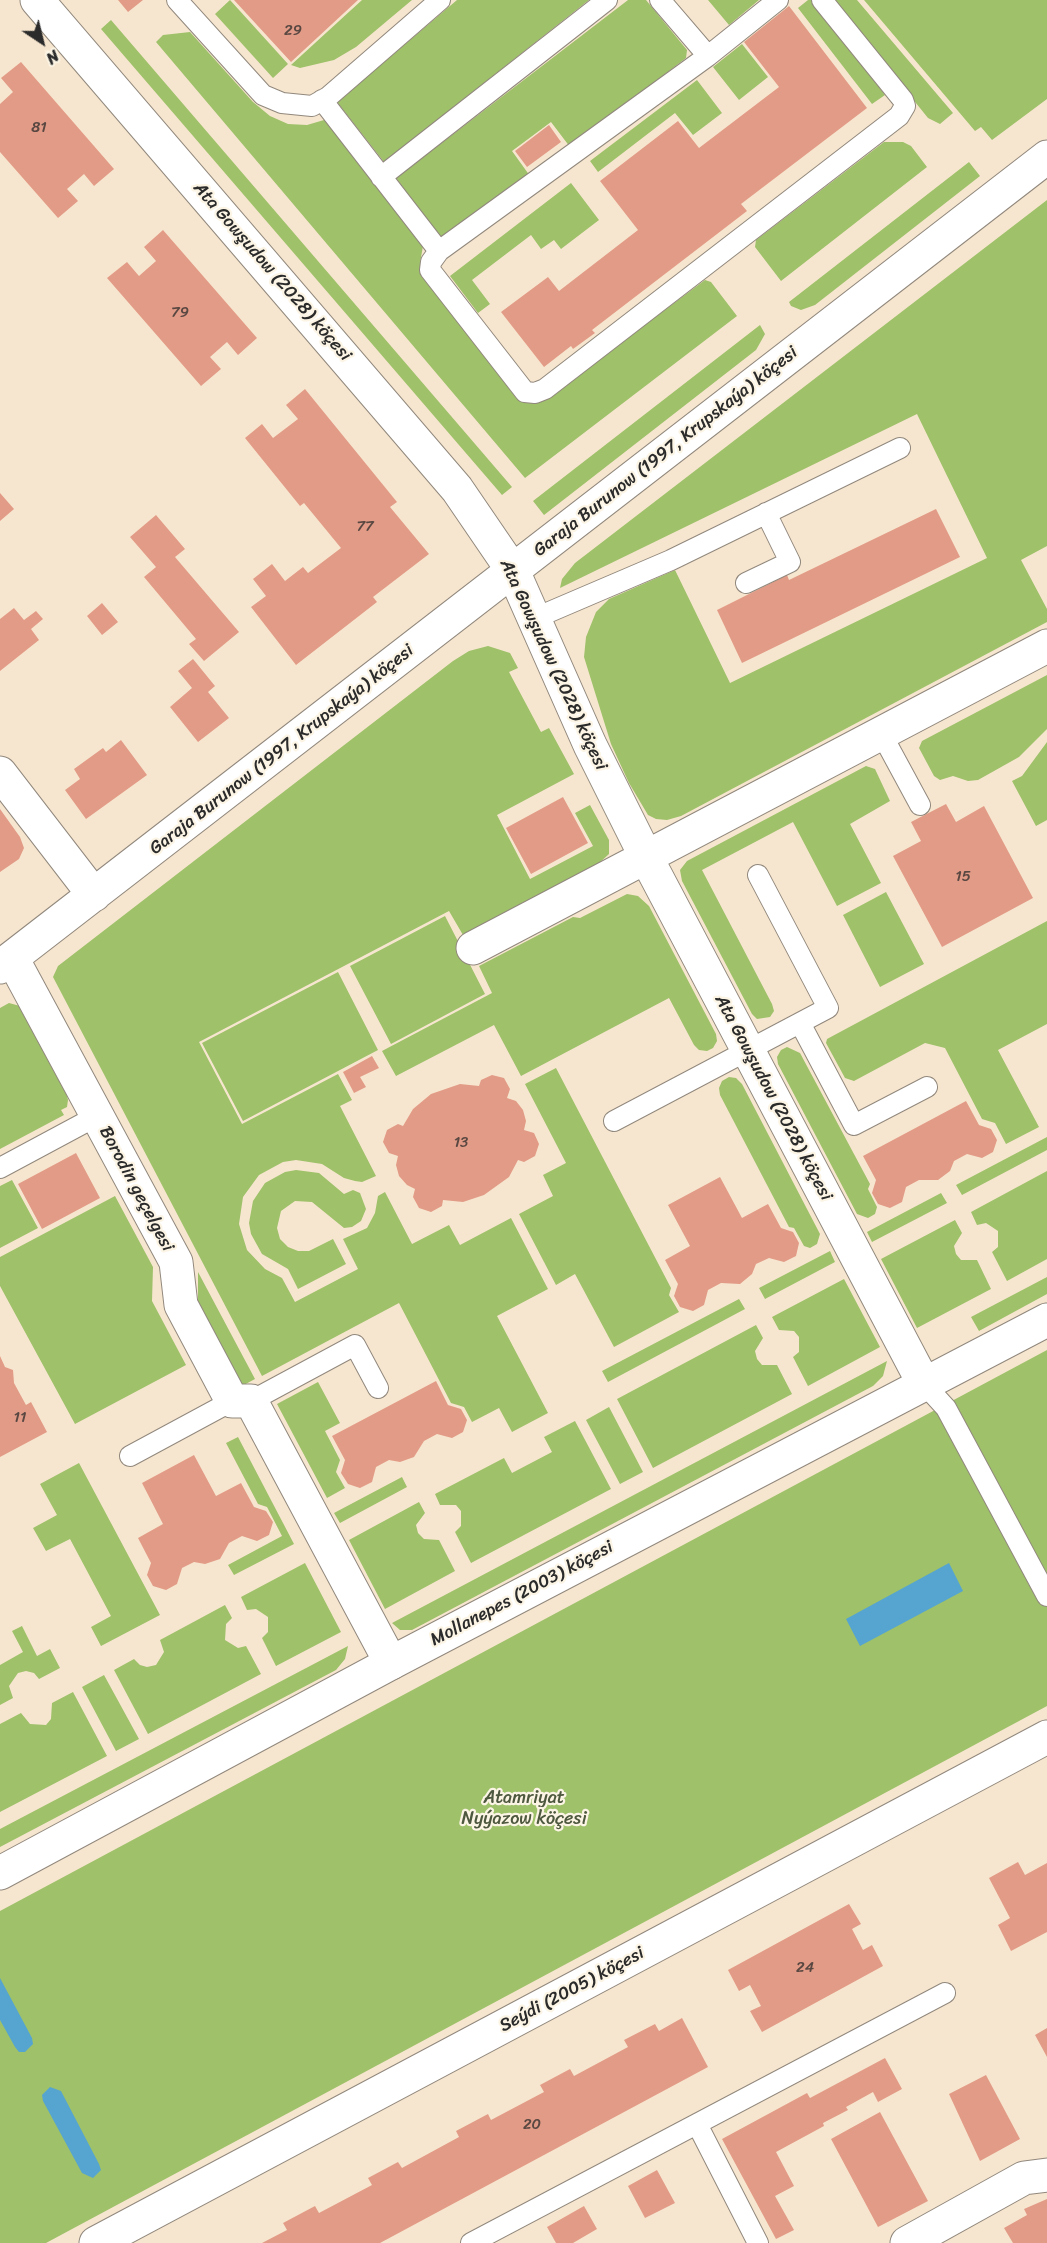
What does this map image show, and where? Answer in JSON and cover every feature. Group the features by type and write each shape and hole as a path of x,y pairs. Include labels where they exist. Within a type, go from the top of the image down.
{"street":[{"name":"Ata Gowşudow (2028) köçesi","path":"37,0 458,489 513,571 590,745 646,857 924,1384"},
{"name":"Garaja Burunow (1997, Krupskaýa) köçesi","path":"6,962 1047,157"},
{"path":"473,948 1047,646"},
{"path":"0,773 94,895"},
{"name":"Borodin geçelgesi","path":"6,962 97,1116 176,1262 181,1305 241,1401 391,1663"},
{"name":"Mollanepes (2003) köçesi","path":"0,1873 391,1663 1047,1320"},
{"name":"Seýdi (2005) köçesi","path":"115,2239 1047,1737"},
{"path":"908,2243 1024,2178 1047,2175"}],"lane":[{"path":"177,0 269,98 282,103 312,106 440,0"},
{"path":"381,177 608,0"},
{"path":"660,0 708,56"},
{"path":"778,0 708,56 439,251 431,262 430,270 525,392 545,390 899,116 905,106 903,99 822,0"},
{"path":"322,100 439,251"},
{"path":"533,619 671,560 900,448"},
{"path":"746,583 790,562 766,513"},
{"path":"881,733 920,805"},
{"path":"614,1121 828,1008 758,875"},
{"path":"800,1023 854,1125 927,1087"},
{"path":"0,1168 97,1116"},
{"path":"130,1456 355,1344 378,1388"},
{"path":"924,1384 946,1408 1047,1596"},
{"path":"471,2243 945,1993"},
{"path":"697,2124 758,2243"}],"green space":[{"path":"230,0 288,64 273,78 215,14"},
{"path":"362,0 412,0 356,47 334,60 300,68 291,65"},
{"path":"457,0 589,0 384,162 337,102"},
{"path":"628,0 646,0 687,50 686,58 570,147 551,122 512,151 530,176 442,241 396,178"},
{"path":"708,0 759,0 729,25"},
{"path":"808,0 812,0 885,95 872,104 798,8"},
{"path":"833,0 857,0 953,113 940,124 928,118"},
{"path":"864,0 1047,0 1047,99 992,140 981,127 975,131"},
{"path":"111,20 512,487 502,495 101,29"},
{"path":"190,32 253,102 270,116 288,124 307,125 324,120 328,122 423,246 420,263 424,275 544,400 705,280 711,282 737,316 525,478 156,42 163,35"},
{"path":"742,44 768,77 739,100 713,67"},
{"path":"697,80 722,113 693,135 675,113 598,172 590,161"},
{"path":"884,142 903,142 911,146 927,167 781,281 755,247 756,240"},
{"path":"969,162 980,176 815,305 801,310 791,306 789,302"},
{"path":"571,183 599,220 561,249 554,240 541,249 531,235 472,280 490,304 478,313 450,276"},
{"path":"1047,200 1047,546 1021,560 1047,609 1047,622 681,816 667,820 656,819 648,815 629,783 611,744 584,657 586,637 596,612 609,599 675,570 730,683 987,558 917,414 560,588 562,579 575,563"},
{"path":"760,325 765,334 756,350 544,515 533,501"},
{"path":"488,646 510,653 518,668 509,672 541,732 549,728 574,774 497,815 530,879 593,846 575,813 590,805 609,840 609,854 597,865 463,935 449,911 199,1042 242,1124 338,1074 352,1100 340,1106 376,1176 362,1182 355,1181 344,1178 322,1164 296,1160 283,1162 259,1175 243,1197 239,1224 247,1250 265,1269 282,1278 295,1302 358,1269 343,1239 367,1228 375,1213 378,1196 385,1192 412,1244 449,1225 460,1245 511,1218 548,1289 497,1316 548,1413 512,1432 499,1408 472,1422 464,1407 451,1403 399,1303 262,1376 53,977 58,966 453,661 469,651"},
{"path":"1047,675 1047,729 1019,757 978,780 968,781 953,776 940,780 934,776 919,748 922,741"},
{"path":"1047,742 1047,820 1036,826 1012,781 1022,776"},
{"path":"866,766 875,769 890,801 850,824 881,883 837,906 793,822 702,870 772,1004 774,1011 770,1017 757,1019 752,1014 682,881 680,870 687,861"},
{"path":"886,892 924,964 880,987 843,915"},
{"path":"627,894 638,896 649,906 716,1034 717,1041 713,1048 707,1051 699,1050 694,1045 669,998 521,1076 494,1025 396,1076 382,1051 492,993 479,966 573,917 580,918"},
{"path":"445,916 485,994 391,1044 350,966"},
{"path":"1047,921 1047,1024 998,1050 1039,1127 1006,1144 995,1123 982,1119 945,1048 925,1043 854,1081 845,1078 826,1043 827,1039"},
{"path":"338,972 378,1050 243,1121 202,1043"},
{"path":"9,1003 20,1006 66,1092 68,1100 67,1107 61,1110 64,1115 0,1149 0,1008"},
{"path":"787,1047 800,1053 870,1184 868,1189 877,1207 875,1214 868,1218 857,1214 778,1064 777,1057 781,1050"},
{"path":"556,1068 671,1288 669,1295 679,1312 614,1347 575,1274 556,1285 519,1214 553,1196 543,1175 566,1163 525,1084"},
{"path":"729,1077 736,1078 742,1084 820,1234 817,1244 810,1248 804,1246 794,1228 789,1227 720,1095 719,1088 722,1081"},
{"path":"1047,1137 1047,1150 962,1195 956,1185"},
{"path":"296,1170 319,1173 344,1194 353,1190 360,1193 366,1209 361,1221 352,1227 344,1228 312,1202 295,1201 281,1211 277,1228 280,1239 288,1247 298,1251 309,1251 333,1239 346,1264 298,1289 288,1269 262,1254 251,1234 249,1223 253,1201 265,1183 285,1172"},
{"path":"1047,1171 1047,1259 1007,1281 992,1252 998,1247 998,1231 986,1223 977,1225 971,1212"},
{"path":"12,1180 38,1228 0,1248 0,1186"},
{"path":"941,1193 947,1203 872,1242 867,1232"},
{"path":"115,1196 153,1267 152,1301 186,1365 75,1424 0,1286 0,1257"},
{"path":"955,1220 962,1233 954,1246 956,1254 961,1260 977,1260 991,1289 917,1328 881,1259"},
{"path":"830,1251 835,1262 765,1299 759,1288"},
{"path":"198,1272 255,1379 242,1386 198,1302"},
{"path":"1047,1277 1047,1294 979,1331 971,1317"},
{"path":"844,1279 880,1347 808,1386 793,1357 799,1352 799,1337 794,1331 779,1330 772,1317"},
{"path":"739,1299 745,1309 608,1382 602,1371"},
{"path":"756,1325 763,1338 755,1351 757,1359 762,1365 777,1365 792,1394 653,1468 617,1399"},
{"name":"Atamriyat Nyýazow köçesi","path":"1047,1350 1047,1706 46,2243 0,2243 0,1911"},
{"path":"887,1361 883,1376 873,1386 412,1630 400,1630 392,1623"},
{"path":"318,1382 340,1423 325,1431 340,1460 336,1472 345,1488 327,1498 277,1404"},
{"path":"609,1407 643,1472 620,1484 586,1420"},
{"path":"575,1421 611,1489 471,1563 455,1532 461,1526 461,1511 456,1505 440,1505 435,1494 504,1458 512,1473 552,1452 544,1437"},
{"path":"238,1437 294,1544 234,1575 228,1565 282,1536 267,1507 258,1504 226,1443"},
{"path":"79,1463 160,1615 101,1646 91,1627 111,1616 70,1539 46,1551 33,1528 57,1515 40,1484"},
{"path":"402,1477 407,1487 340,1523 334,1513"},
{"path":"419,1502 425,1513 416,1525 418,1533 424,1539 439,1540 455,1571 385,1609 349,1540"},
{"path":"305,1563 341,1632 276,1666 262,1638 268,1632 268,1617 256,1609 247,1610 241,1597"},
{"path":"225,1605 232,1618 226,1624 225,1640 238,1648 246,1646 261,1674 148,1734 114,1670 134,1659 140,1665 147,1667 156,1665 164,1652 160,1640"},
{"path":"22,1626 37,1656 50,1649 60,1668 39,1679 34,1673 26,1671 18,1673 9,1686 13,1698 0,1705 0,1665 23,1652 12,1631"},
{"path":"348,1646 345,1659 336,1670 0,1847 0,1829"},
{"path":"104,1675 139,1739 116,1751 82,1687"},
{"path":"73,1692 107,1756 0,1812 0,1724 21,1713 30,1724 46,1725 51,1719 52,1703"}],"water":[{"path":"949,1563 963,1591 860,1646 846,1619"},
{"path":"0,1978 32,2038 33,2044 25,2052 19,2052 15,2047 0,2020"},
{"path":"50,2087 61,2091 99,2164 101,2170 93,2178 82,2173 43,2101 42,2095"}],"building":[{"path":"118,0 143,0 128,12"},
{"path":"234,0 358,0 291,62"},
{"path":"789,6 867,108 741,204 747,211 592,330 595,333 573,349 571,346 544,367 501,312 548,277 559,291 638,230 600,181 678,121 699,148 779,87 744,42"},
{"path":"21,62 114,169 94,186 84,174 67,189 78,201 58,218 0,152 0,104 13,92 1,78"},
{"path":"549,125 561,142 527,167 515,151"},
{"path":"163,230 257,338 238,355 227,342 210,357 221,369 201,386 107,278 127,262 139,276 156,261 144,247"},
{"path":"305,389 397,502 390,507 429,554 373,597 377,602 296,665 251,607 266,596 253,579 272,564 285,581 303,567 308,573 341,548 304,503 300,506 245,438 262,424 273,438 298,419 286,405"},
{"path":"0,493 14,509 0,521"},
{"path":"936,509 960,557 742,663 717,610 787,575 789,580"},
{"path":"156,515 185,549 175,557 239,632 204,661 189,644 196,639 144,577 156,567 130,537"},
{"path":"102,603 118,622 102,635 87,616"},
{"path":"14,608 24,620 36,611 43,619 31,629 39,640 0,671 0,619"},
{"path":"193,659 215,686 208,692 229,718 198,742 170,707 192,688 178,671"},
{"path":"121,740 147,775 86,819 65,790 80,779 74,769 103,748 106,752"},
{"path":"563,797 588,843 531,874 506,828"},
{"path":"946,804 956,822 984,806 1033,898 942,947 893,856 921,841 911,822"},
{"path":"0,809 20,837 24,848 19,859 0,872"},
{"path":"372,1056 379,1068 360,1077 366,1087 354,1093 343,1072"},
{"path":"492,1075 504,1078 510,1089 507,1098 516,1101 523,1110 526,1121 524,1130 534,1133 539,1144 535,1156 524,1162 518,1160 509,1177 484,1195 463,1202 443,1200 442,1206 431,1212 419,1208 413,1197 415,1189 407,1185 399,1176 396,1165 398,1156 389,1153 383,1142 387,1130 398,1124 403,1126 413,1109 431,1094 460,1084 479,1086 481,1080"},
{"path":"966,1101 979,1125 991,1129 997,1140 993,1152 982,1158 967,1154 954,1161 950,1171 938,1180 919,1180 906,1187 902,1202 890,1208 878,1204 872,1193 876,1180 863,1156"},
{"path":"76,1153 100,1198 42,1229 18,1184"},
{"path":"720,1177 742,1218 768,1204 781,1228 793,1232 799,1243 796,1256 784,1262 769,1258 756,1264 752,1274 740,1284 721,1283 708,1290 704,1305 693,1311 680,1307 674,1296 678,1284 665,1260 690,1246 668,1205"},
{"path":"0,1356 5,1367 13,1370 14,1383 26,1405 31,1402 47,1432 0,1457"},
{"path":"436,1381 448,1405 461,1409 467,1420 463,1432 452,1438 437,1434 424,1441 414,1457 400,1462 389,1460 376,1467 372,1482 360,1488 348,1484 341,1473 345,1460 332,1436"},
{"path":"194,1455 216,1496 241,1483 254,1507 266,1511 273,1522 269,1535 257,1541 242,1536 229,1543 220,1559 205,1564 194,1562 182,1568 177,1584 166,1590 153,1586 147,1575 151,1563 138,1538 163,1524 142,1483"},
{"path":"1018,1862 1025,1875 1047,1863 1047,1932 1011,1951 998,1925 1010,1918 989,1878"},
{"path":"849,1904 861,1924 852,1929 863,1950 872,1945 883,1966 762,2032 750,2011 761,2006 750,1985 739,1991 728,1970"},
{"path":"682,2018 708,2067 380,2243 262,2243 287,2230 283,2223 315,2206 319,2213 372,2185 368,2178 398,2162 402,2168 459,2137 456,2131 488,2114 491,2120 544,2092 540,2085 570,2069 574,2076 628,2047 624,2040 655,2024 659,2031"},
{"path":"1047,2028 1047,2057 1035,2035"},
{"path":"885,2058 902,2089 878,2102 873,2092 846,2107 848,2110 823,2123 824,2126 776,2152 794,2186 775,2196 794,2230 776,2239 722,2139 807,2093 810,2098"},
{"path":"986,2075 1020,2139 980,2161 949,2094"},
{"path":"880,2112 928,2201 878,2227 831,2139"},
{"path":"657,2170 675,2203 645,2218 628,2186"},
{"path":"1047,2199 1047,2243 1013,2243 1004,2228 1027,2215 1024,2209"},
{"path":"584,2206 597,2229 573,2243 556,2243 547,2227"}]}
